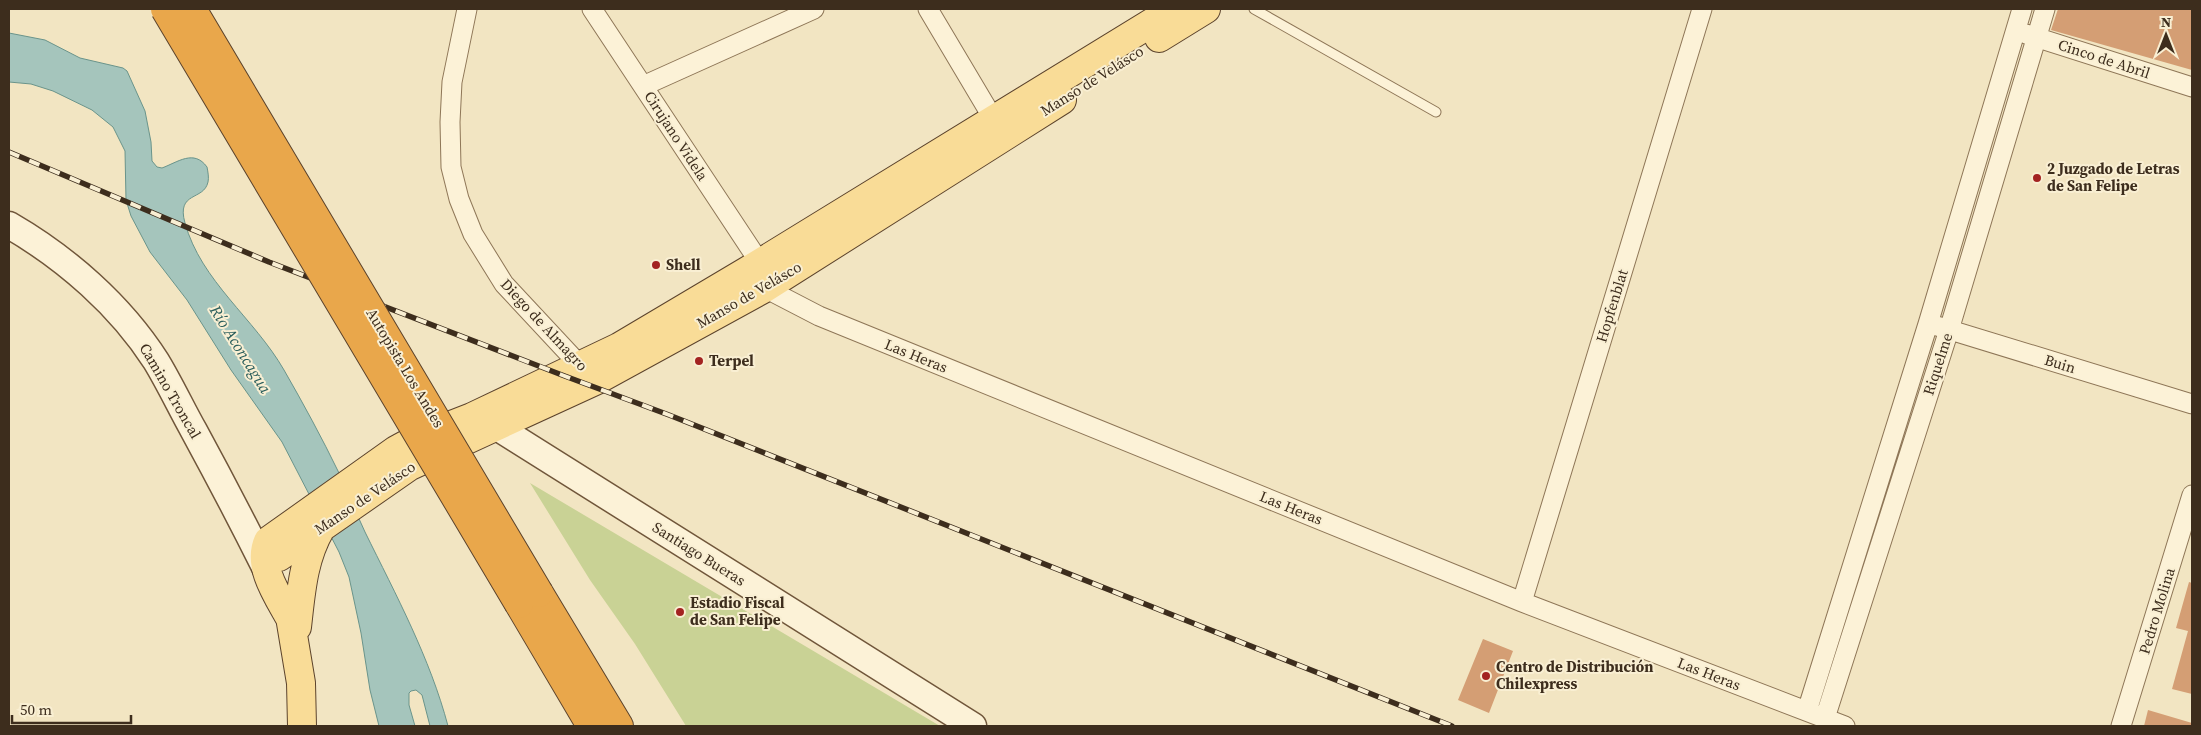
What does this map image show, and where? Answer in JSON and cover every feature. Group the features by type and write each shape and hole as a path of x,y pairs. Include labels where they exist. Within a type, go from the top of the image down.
{"highway":[{"name":"Autopista Los Andes","path":"165,9 529,598 619,726"},
{"name":"Autopista Los Andes","path":"192,9 529,598 591,726"}],"main road":[{"name":"Manso de Velásco","path":"757,274 994,120 1174,9"},
{"name":"Manso de Velásco","path":"266,553 403,458 497,427 1206,9"},
{"name":"Manso de Velásco","path":"403,458 418,438 588,374"},
{"path":"293,632 305,565 314,540 309,524"},
{"path":"266,553 293,632 301,683 302,726"}],"street":[{"name":"Diego de Almagro","path":"467,9 451,90 451,167 459,199 473,234 504,284 588,374"},
{"name":"Cirujano Videla","path":"592,9 643,86 757,274"},
{"path":"643,86 814,9"},
{"path":"928,9 994,120"},
{"name":"Hopfenblat","path":"1522,602 1702,9"},
{"name":"Riquelme","path":"1807,711 2005,73 2022,9"},
{"name":"Riquelme","path":"1825,718 1949,330 2045,9"},
{"name":"Cinco de Abril","path":"2015,31 2192,87"},
{"name":"Camino Troncal","path":"9,225 63,262 89,284 128,324 155,360 171,386 227,491 266,553"},
{"name":"Las Heras","path":"757,274 819,316 1522,602 1845,726"},
{"name":"Buin","path":"1928,324 2192,404"},
{"name":"Santiago Bueras","path":"472,417 497,427 974,726"},
{"name":"Pedro Molina","path":"2121,726 2192,495"}],"lane":[{"path":"1254,9 1436,112"}],"green space":[{"name":"Estadio Fiscal de San Felipe","path":"530,483 940,726 686,726 635,644 590,580"}],"water":[{"name":"Río Aconcagua","path":"9,33 45,40 80,58 123,68 127,71 145,111 151,142 152,161 157,167 162,168 180,160 191,158 197,159 207,167 208,180 205,188 187,201 184,206 185,223 193,244 215,281 272,351 319,434 422,651 441,701 448,726 430,726 422,695 416,690 409,693 409,705 415,726 379,726 370,690 361,633 349,577 339,552 282,442 231,370 187,300 150,252 131,216 126,200 125,151 113,127 92,110 53,91 31,84 9,82"}],"building":[{"path":"2058,9 2192,9 2192,70 2051,30"},
{"path":"2189,582 2192,583 2192,694 2172,689 2188,631 2176,628"},
{"name":"Centro de Distribución Chilexpress","path":"1483,639 1513,651 1489,713 1458,700"},
{"path":"2148,710 2192,723 2192,726 2144,726"}],"railway":[{"path":"9,152 269,262 669,415 1452,726"}],"place":[{"name":"2 Juzgado de Letras de San Felipe","path":"2037,178"},
{"name":"Shell","path":"656,265"},
{"name":"Terpel","path":"699,361"},
{"name":"Estadio Fiscal de San Felipe","path":"680,612"},
{"name":"Centro de Distribución Chilexpress","path":"1486,676"}]}
